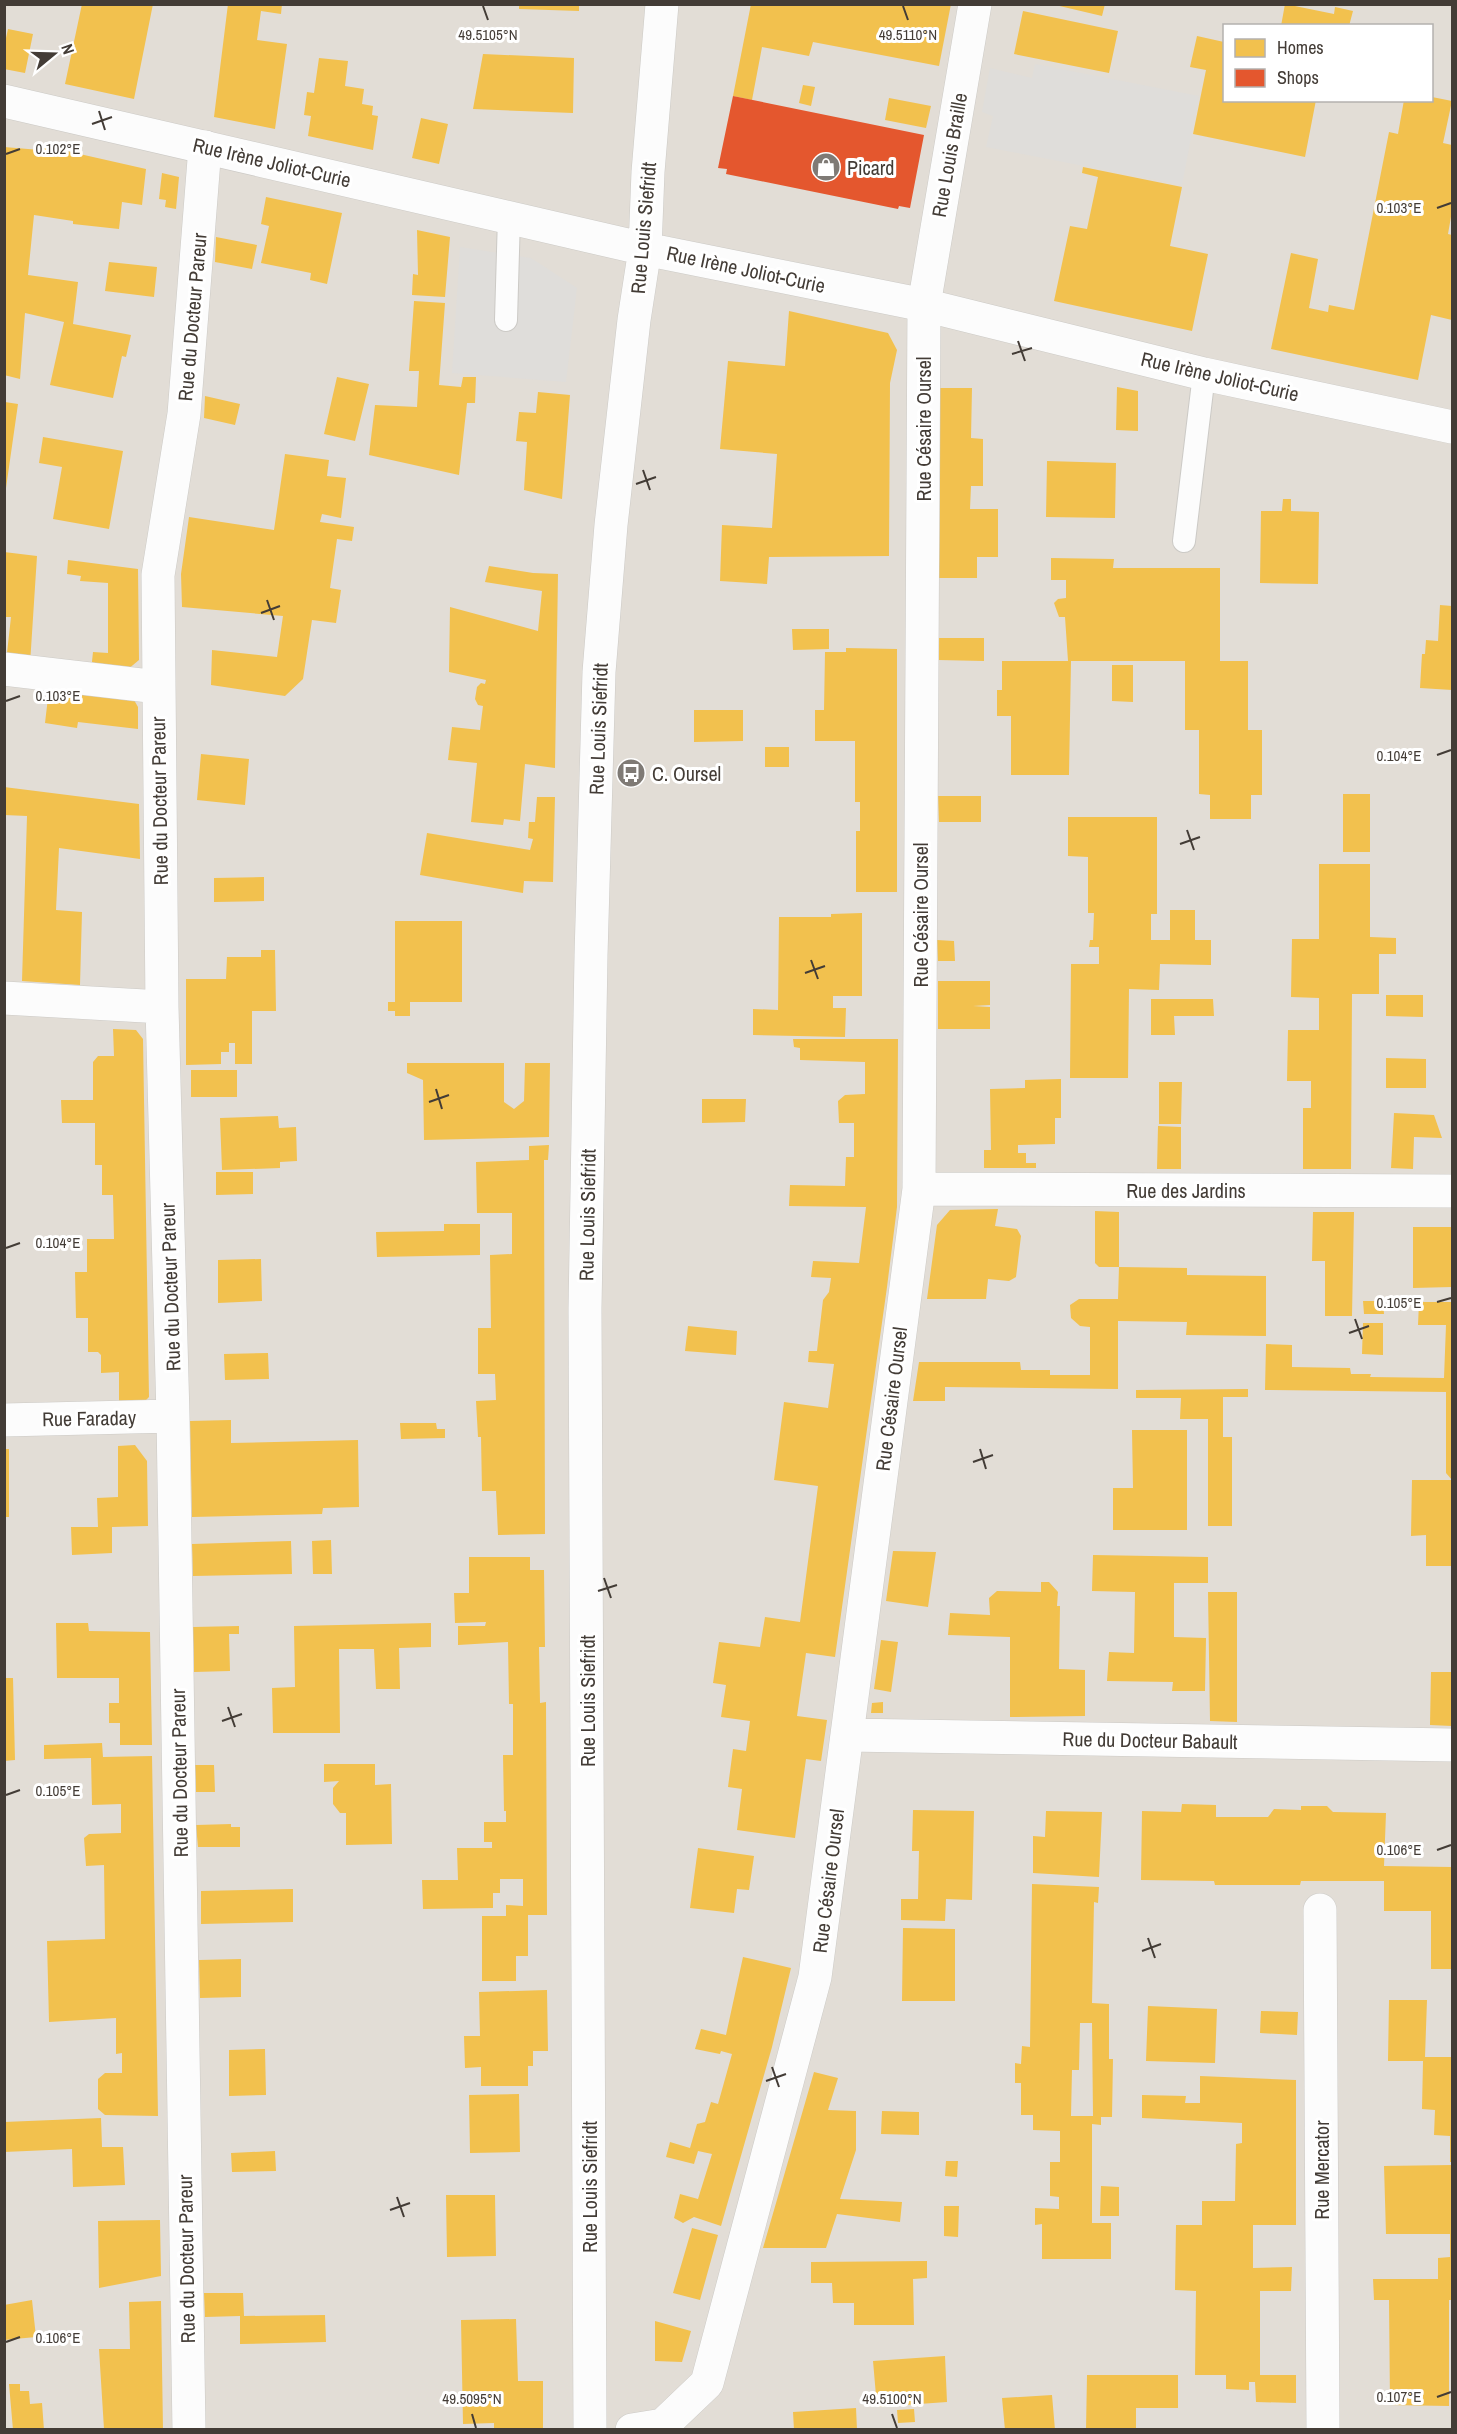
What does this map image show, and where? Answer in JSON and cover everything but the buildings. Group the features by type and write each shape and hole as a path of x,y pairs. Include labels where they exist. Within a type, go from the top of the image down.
{"street":[{"name":"Rue Louis Siefridt","path":"590,2430 585,1310 599,672 603,613 634,320 645,249 648,172 662,4"},
{"name":"Rue Louis Braille","path":"924,305 975,4"},
{"name":"Rue Irène Joliot-Curie","path":"4,101 645,249 924,305 1204,374 1452,427"},
{"name":"Rue du Docteur Pareur","path":"189,2430 173,1416 162,1007 158,575 184,414 205,147"},
{"name":"Rue Césaire Oursel","path":"632,2430 663,2425 707,2383 815,1977 919,1189 924,305"},
{"path":"4,669 158,687"},
{"path":"4,998 162,1007"},
{"name":"Rue des Jardins","path":"919,1189 1452,1191"},
{"name":"Rue Faraday","path":"4,1420 173,1416"},
{"name":"Rue du Docteur Babault","path":"847,1735 1452,1745"},
{"name":"Rue Mercator","path":"1320,1910 1323,2430"}],"lane":[{"path":"506,320 509,217"},
{"path":"1184,541 1204,374"}],"shaded area":[{"path":"5,5 1452,5 1452,2429 5,2429"},
{"path":"1035,64 1199,96 1182,185 986,147 993,116 982,112 990,68 1032,78"},
{"path":"460,247 531,258 577,288 566,382 452,373"}],"place":[{"name":"Picard","path":"826,167"},
{"name":"C. Oursel","path":"631,773"}]}
